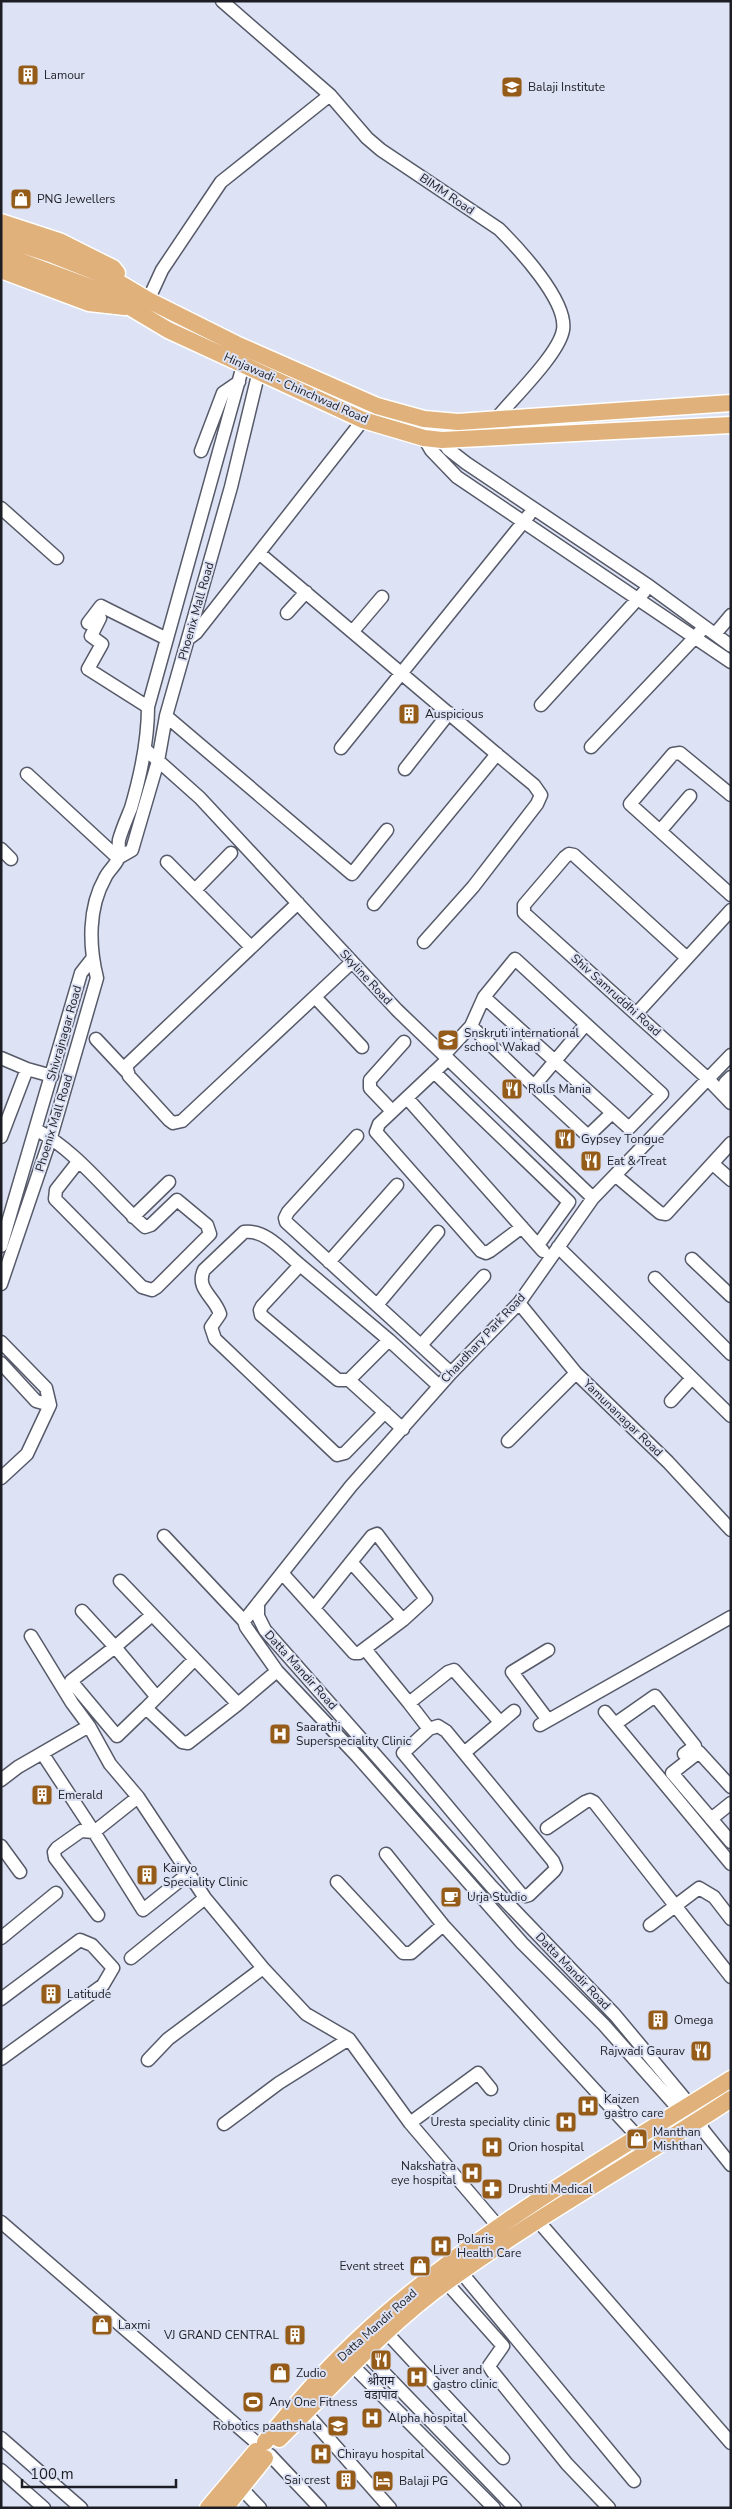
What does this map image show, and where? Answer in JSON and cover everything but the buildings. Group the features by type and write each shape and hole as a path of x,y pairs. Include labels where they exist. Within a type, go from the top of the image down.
{"main road":[{"path":"1,222 59,241 113,268 132,289 139,307 89,302 1,270"},
{"path":"1,238 54,255 132,289"},
{"name":"Hinjawadi - Chinchwad Road","path":"1,254 139,307 264,365 363,420 424,438 442,440 731,425"},
{"name":"Hinjawadi - Chinchwad Road","path":"264,365 377,406 421,418 458,422 731,403"},
{"name":"Datta Mandir Road","path":"225,2508 242,2489 264,2450 289,2413 347,2360 438,2271 504,2233 638,2137 731,2079"},
{"name":"Datta Mandir Road","path":"532,2214 699,2124 731,2099"},
{"name":"Datta Mandir Road","path":"359,2347 386,2332 446,2282 461,2272 504,2233"},
{"name":"Datta Mandir Road","path":"208,2508 264,2450 306,2413 347,2360"}],"street":[{"name":"BIMM Road","path":"222,1 330,95 367,138 381,150 499,229 551,289 563,322 563,331 546,364 523,387 497,418"},
{"path":"139,307 221,182 330,95"},
{"name":"Phoenix Mall Road","path":"146,744 148,706 239,382 248,357"},
{"name":"Phoenix Mall Road","path":"118,858 132,850 158,761 166,716 264,365"},
{"path":"201,451 222,392 239,382"},
{"path":"188,639 196,633 363,420"},
{"path":"424,438 431,450 457,476 731,662"},
{"path":"442,440 448,448 466,463 649,586 731,646"},
{"path":"1,508 57,558"},
{"path":"341,748 534,510"},
{"path":"259,553 450,713 538,790 541,795 540,800 473,887 424,942"},
{"path":"541,704 649,586"},
{"path":"287,613 306,592"},
{"path":"353,631 382,597"},
{"path":"85,628 101,606 167,639"},
{"path":"591,747 696,637 710,630 731,615"},
{"path":"100,618 91,636 102,644 88,669 148,706"},
{"path":"405,769 450,713"},
{"path":"166,716 352,874 387,830"},
{"path":"92,959 91,937 96,900 104,878 118,858 119,841 131,807 146,744"},
{"name":"Skyline Road","path":"146,744 158,761 200,798 397,1010 593,1198"},
{"path":"731,795 680,753 673,754 630,804 731,895"},
{"path":"374,904 497,754"},
{"path":"27,774 118,858"},
{"path":"660,831 690,796"},
{"path":"1,849 11,859"},
{"path":"195,890 231,853"},
{"name":"Shiv Samruddhi Road","path":"687,958 574,855 569,854 565,857 524,905 524,913 707,1078 731,1103"},
{"path":"167,862 251,947"},
{"path":"126,1071 130,1060 298,903"},
{"path":"636,1014 731,910"},
{"name":"Phoenix Mall Road","path":"1,1284 50,1137 97,978 92,959"},
{"name":"Shivrajnagar Road","path":"37,1130 82,973 92,959"},
{"path":"522,1227 490,1252 486,1253 481,1250 378,1136 376,1128 434,1072 470,1026 484,998 515,959 662,1094 628,1128"},
{"path":"96,1039 169,1120 173,1124 178,1123 352,962"},
{"path":"315,997 362,1047"},
{"path":"484,998 644,1144"},
{"path":"534,1086 586,1024"},
{"path":"470,1026 588,1136 612,1114"},
{"path":"392,1111 370,1088 370,1080 404,1042"},
{"name":"Chaudhary Park Road","path":"258,1603 351,1486 439,1386 519,1303 593,1198 731,1055"},
{"path":"1,1058 27,1069 52,1076"},
{"path":"1,1137 27,1069"},
{"path":"434,1072 569,1202 538,1245"},
{"path":"731,1076 725,1083 731,1088"},
{"path":"407,1098 550,1258"},
{"path":"37,1130 50,1137 78,1162 133,1217 145,1226 149,1227 177,1200 208,1225 210,1231 157,1287 152,1290 142,1287 55,1199 56,1190 78,1162"},
{"name":"Phoenix Mall Road","path":"1,1246 37,1130"},
{"path":"357,1136 285,1218 289,1226 451,1373"},
{"path":"615,1175 660,1213 666,1214 731,1143"},
{"path":"713,1164 731,1180"},
{"path":"133,1217 170,1182"},
{"path":"329,1262 397,1185"},
{"path":"12,1211 24,1215"},
{"path":"385,1412 345,1453 337,1454 215,1339 211,1327 220,1314 218,1308 203,1287 201,1278 204,1270 244,1232 256,1232 263,1235 389,1340 439,1386"},
{"path":"377,1305 438,1232"},
{"path":"558,1247 731,1416"},
{"path":"692,1259 731,1296"},
{"path":"300,1265 262,1306 260,1310 261,1315 338,1380 349,1380 403,1428"},
{"path":"421,1345 484,1276"},
{"path":"655,1278 731,1354"},
{"name":"Yamunanagar Road","path":"519,1303 576,1373 668,1462 731,1530"},
{"path":"349,1380 389,1340"},
{"path":"1,1342 46,1388 50,1405 26,1454 1,1478"},
{"path":"1,1362 36,1401 50,1405"},
{"path":"508,1441 576,1373"},
{"path":"671,1401 692,1378"},
{"path":"282,1573 315,1607 354,1653 357,1654 403,1620 426,1599 377,1534 372,1536 315,1607"},
{"name":"Datta Mandir Road","path":"164,1536 244,1620 246,1628 277,1671 378,1779 522,1943 699,2124"},
{"path":"351,1562 403,1620"},
{"path":"120,1581 238,1704"},
{"path":"244,1620 258,1603"},
{"name":"Datta Mandir Road","path":"258,1603 258,1616 265,1630 492,1887 615,2015 685,2108"},
{"path":"82,1611 155,1695"},
{"path":"152,1615 71,1681 117,1736 146,1708 155,1695 194,1659"},
{"path":"548,1650 512,1672 544,1722 731,1616"},
{"path":"31,1636 72,1704 89,1726 110,1764 138,1797 205,1898 263,1968 306,2014 349,2039 410,2123 504,2233"},
{"path":"365,1649 429,1729"},
{"path":"409,1703 448,1672 454,1670 500,1722"},
{"path":"146,1708 182,1742 188,1743 277,1671"},
{"path":"615,1724 654,1696 695,1746 657,1776"},
{"path":"464,1753 514,1711"},
{"path":"604,1712 731,1864"},
{"path":"1,1780 89,1726"},
{"path":"378,1779 404,1753 429,1729 438,1726 443,1728 555,1865 554,1871 526,1896 521,1894 404,1753"},
{"path":"731,1787 699,1752 672,1773 731,1842"},
{"path":"42,1754 143,1910 188,1874"},
{"path":"98,1914 55,1858 54,1852 81,1832 94,1832 138,1797"},
{"path":"548,1828 585,1802 590,1800 594,1802 731,1978"},
{"path":"710,1819 731,1803"},
{"path":"1,1846 20,1872"},
{"path":"386,1854 443,1925 638,2137"},
{"path":"337,1882 403,1953 412,1953 443,1925"},
{"path":"650,1925 699,1888 714,1897 731,1919"},
{"path":"1,1938 56,1893"},
{"path":"130,1958 205,1898"},
{"path":"1,1999 80,1940 92,1945 113,1968 103,1986 1,2060"},
{"path":"148,2060 168,2039 263,1968"},
{"path":"224,2124 279,2084 349,2039"},
{"path":"410,2123 478,2073 491,2090"},
{"path":"699,2124 731,2165"},
{"path":"532,2214 731,2442"},
{"path":"1,2222 264,2450 320,2508"},
{"path":"461,2272 634,2481"},
{"path":"446,2282 503,2346 489,2366 492,2371 567,2464 609,2508"},
{"path":"386,2332 503,2458"},
{"path":"359,2347 515,2508"},
{"path":"347,2360 494,2508"},
{"path":"367,2381 380,2369"},
{"path":"306,2413 390,2508"},
{"path":"1,2438 81,2508"},
{"path":"1,2470 44,2508"},
{"path":"467,2481 478,2470"},
{"path":"242,2489 260,2508"}],"place":[{"name":"Lamour","path":"28,75"},
{"name":"Balaji Institute","path":"512,87"},
{"name":"PNG Jewellers","path":"21,199"},
{"name":"Auspicious","path":"409,714"},
{"name":"Snskruti international school Wakad","path":"448,1040"},
{"name":"Rolls Mania","path":"512,1089"},
{"name":"Gypsey Tongue","path":"565,1139"},
{"name":"Eat & Treat","path":"591,1161"},
{"name":"Saarathi Superspeciality Clinic","path":"280,1734"},
{"name":"Emerald","path":"42,1795"},
{"name":"Kairyo Speciality Clinic","path":"147,1875"},
{"name":"Urja Studio","path":"451,1897"},
{"name":"Latitude","path":"51,1994"},
{"name":"Omega","path":"658,2020"},
{"name":"Rajwadi Gaurav","path":"701,2051"},
{"name":"Kaizen gastro care","path":"588,2106"},
{"name":"Uresta speciality clinic","path":"566,2122"},
{"name":"Manthan Mishthan","path":"637,2139"},
{"name":"Orion hospital","path":"492,2147"},
{"name":"Nakshatra eye hospital","path":"472,2173"},
{"name":"Drushti Medical","path":"492,2189"},
{"name":"Polaris Health Care","path":"441,2246"},
{"name":"Event street","path":"420,2266"},
{"name":"Laxmi","path":"102,2325"},
{"name":"VJ GRAND CENTRAL","path":"295,2335"},
{"name":"श्रीराम वडापाव","path":"381,2360"},
{"name":"Zudio","path":"280,2373"},
{"name":"Liver and gastro clinic","path":"417,2377"},
{"name":"Any One Fitness","path":"253,2402"},
{"name":"Alpha hospital","path":"372,2418"},
{"name":"Robotics paathshala","path":"338,2426"},
{"name":"Chirayu hospital","path":"321,2454"},
{"name":"Sai crest","path":"346,2480"},
{"name":"Balaji PG","path":"383,2481"}]}
